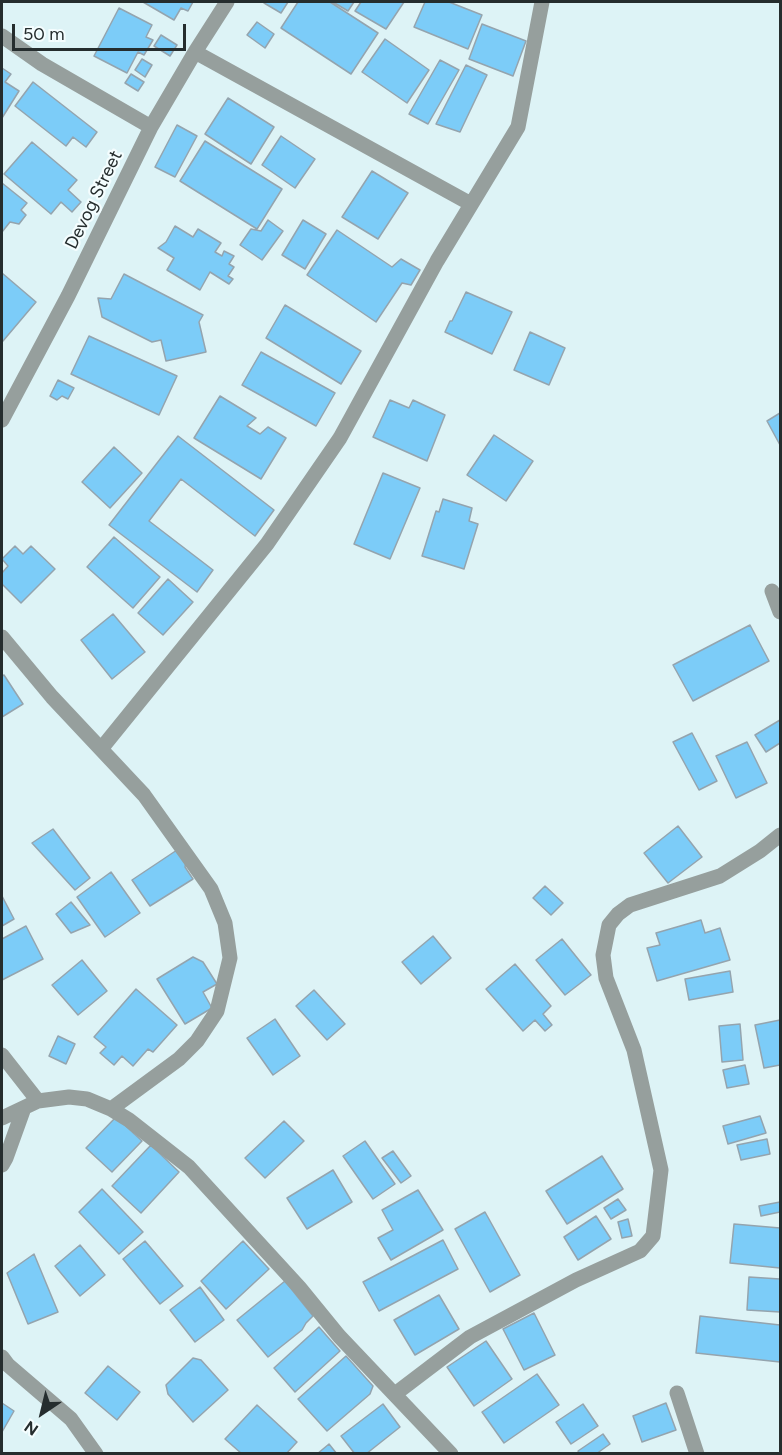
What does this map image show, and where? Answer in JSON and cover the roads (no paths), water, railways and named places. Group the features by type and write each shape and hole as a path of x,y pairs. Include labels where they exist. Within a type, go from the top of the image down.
{"street":[{"name":"Devog Street","path":"2,420 68,296 151,127 227,2"},
{"path":"101,749 267,544 340,438 437,261 518,127 542,2"},
{"path":"2,36 42,64 151,127"},
{"path":"195,52 471,204"},
{"path":"772,591 780,612"},
{"path":"2,637 52,697 144,795 211,889 225,923 230,958 217,1011 197,1041 178,1059 111,1109"},
{"path":"395,1394 470,1337 576,1280 640,1251 653,1236 661,1170 634,1050 606,978 603,956 609,925 630,905 720,876 780,836"},
{"path":"2,1055 31,1105"},
{"path":"2,1118 31,1105 69,1097 87,1098 129,1120 189,1167 299,1287 339,1336 451,1454"},
{"path":"2,1165 31,1105"},
{"path":"2,1357 8,1365 71,1419 96,1454"},
{"path":"677,1393 697,1454"}]}
